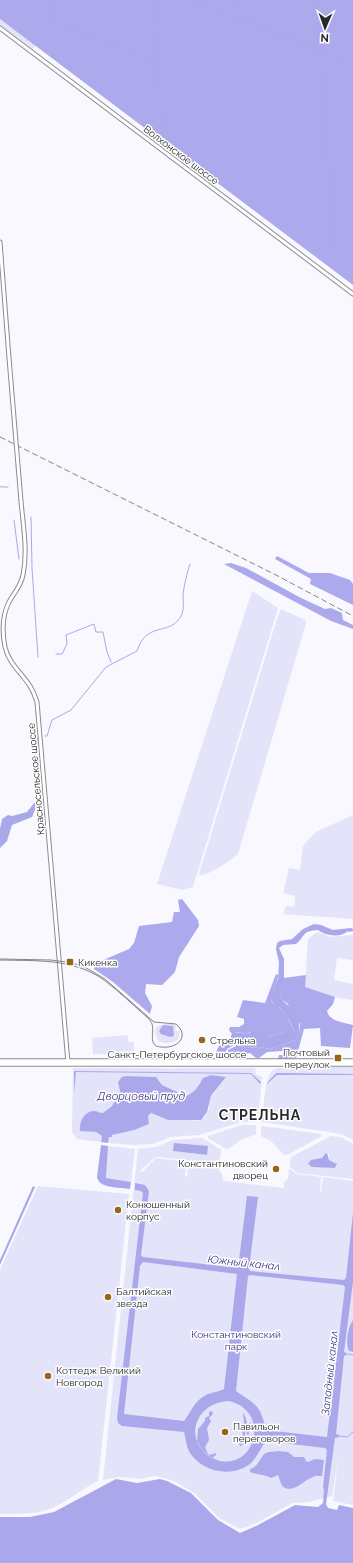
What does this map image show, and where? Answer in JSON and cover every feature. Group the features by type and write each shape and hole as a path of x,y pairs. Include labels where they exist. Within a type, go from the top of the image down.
{"main road":[{"name":"Волхонское шоссе","path":"0,28 353,294"},
{"name":"Красносельское шоссе","path":"0,242 26,555 21,583 4,614 3,634 8,658 29,684 37,702 68,1063"},
{"name":"Санкт-Петербургское шоссе","path":"0,1063 353,1063"}],"green space":[{"path":"0,19 36,45 33,49 0,25"},
{"path":"252,591 278,608 193,887 183,890 157,884"},
{"path":"281,609 305,620 306,623 238,854 215,870 201,875 199,874"},
{"path":"353,815 353,919 283,914 286,906 294,907 295,896 283,893 289,868 300,870 303,846 316,832"},
{"path":"317,932 331,937 353,935 353,960 337,958 334,980 353,984 353,1000 328,996 320,1004 305,987 308,939"},
{"path":"172,1023 178,1027 176,1027 175,1031 180,1031 178,1039 174,1042 168,1043 158,1041 155,1032 157,1026"},
{"path":"128,1035 128,1042 134,1042 134,1055 93,1054 92,1038"},
{"path":"353,1067 353,1140 341,1134 262,1122 267,1084 271,1072 275,1068 271,1077 275,1073 276,1068"},
{"path":"73,1068 255,1068 256,1074 262,1077 258,1120 256,1122 241,1122 199,1135 171,1137 153,1144 133,1145 108,1143 109,1137 114,1134 149,1124 148,1116 151,1113 156,1116 199,1121 205,1116 209,1109 210,1099 226,1077 211,1075 188,1096 186,1096 162,1085 156,1077 126,1076 117,1097 107,1110 103,1113 94,1112 86,1114 82,1120 83,1131 96,1132 102,1136 101,1142 77,1139 72,1132"},
{"path":"242,1125 256,1125 256,1134 241,1140 228,1149 208,1138 208,1136"},
{"path":"262,1126 321,1134 322,1136 289,1154 284,1155 271,1141 261,1136"},
{"path":"331,1136 341,1137 353,1144 353,1179 297,1173 290,1167 291,1157","holes":["325,1154 329,1154 329,1160 336,1163 337,1167 309,1166 322,1158"]},
{"name":"Константиновский парк","path":"202,1138 220,1149 220,1159 209,1162 157,1157 140,1171 142,1172 156,1158 187,1162 185,1176 187,1177 189,1162 213,1164 220,1161 219,1170 222,1174 223,1181 283,1188 285,1181 288,1179 289,1169 297,1174 321,1177 320,1192 323,1177 353,1181 353,1505 333,1501 339,1453 332,1496 309,1502 292,1503 257,1523 240,1529 219,1518 194,1493 174,1481 156,1476 139,1479 119,1477 103,1480 138,1149 156,1147 173,1140","holes":["207,1146 206,1155 173,1151"]},
{"path":"108,1146 135,1149 131,1182 106,1178"},
{"path":"38,1186 129,1194 98,1481 52,1508 26,1514 0,1514 0,1270"}],"shaded area":[{"path":"0,0 353,0 353,285 0,19"},
{"path":"277,556 309,573 330,573 350,580 353,584 353,605 310,584 311,579 275,559"},
{"path":"231,563 246,568 301,598 325,609 331,608 342,613 343,620 353,625 353,629 331,621 224,564"},
{"path":"182,899 198,920 199,926 179,957 175,972 162,985 146,984 145,993 152,1006 150,1014 113,982 94,969 94,964 129,949 134,943 139,926 172,922 174,912 180,912 178,900"},
{"path":"276,974 278,975 278,979 272,996 272,1003 278,1006 286,1014 295,1032 286,1032 268,1037 261,1031 250,1032 247,1034 236,1032 232,1034 229,1030 230,1027 239,1027 244,1024 244,1019 237,1017 243,1000 265,1003"},
{"path":"306,975 305,987 335,997 333,1004 327,1011 329,1015 337,1021 353,1025 350,1048 321,1046 320,1028 304,1029 296,1058 278,1059 279,1055 285,1055 283,1051 267,1052 259,1058 256,1058 250,1053 244,1054 240,1057 228,1054 228,1050 236,1046 236,1044 246,1048 260,1047 270,1049 295,1040 299,1033 300,1024 287,1003 282,1000 280,995 284,978"},
{"path":"163,1025 173,1026 174,1036 170,1037 161,1034 159,1031"},
{"path":"74,1071 251,1073 261,1082 260,1084 251,1074 76,1072 74,1093"},
{"path":"276,1073 353,1075 277,1075 267,1084"},
{"path":"353,1320 353,1352 349,1351 347,1340"},
{"path":"212,1411 213,1414 209,1418 211,1421 207,1428 209,1440 205,1447 209,1455 216,1453 216,1455 212,1458 202,1450 197,1441 198,1429 205,1421 205,1418 209,1416 209,1412"},
{"path":"243,1412 248,1427 250,1422 253,1430 251,1431 250,1428 248,1437 246,1431 245,1432 246,1442 240,1446 239,1443 243,1437 241,1423 244,1425"},
{"path":"279,1451 288,1452 294,1457 304,1457 308,1462 315,1459 324,1460 322,1476 314,1476 290,1489 282,1486 278,1475 271,1478 250,1472 250,1469 258,1464 266,1453"}],"water":[{"path":"41,801 41,803 37,805 32,817 12,825 7,841 0,848 0,829 2,819 8,815 12,816 27,812 34,803"},
{"path":"314,924 333,930 351,928 353,931 348,931 341,935 333,935 325,934 318,930 309,931 304,934 296,944 283,945 279,948 284,959 284,980 280,995 282,1000 292,1009 299,1020 299,1033 295,1040 270,1049 260,1047 246,1048 236,1044 227,1049 225,1053 216,1052 225,1039 231,1038 231,1035 234,1032 247,1034 260,1030 268,1037 286,1032 295,1032 287,1016 281,1009 273,1004 271,998 278,979 279,962 276,949 277,943 292,939 303,929"},
{"name":"Дворцовый пруд","path":"211,1075 226,1077 211,1096 207,1112 201,1120 168,1120 151,1113 148,1116 149,1124 134,1130 112,1135 112,1137 109,1137 108,1143 101,1142 102,1136 96,1132 80,1131 81,1121 87,1113 93,1111 103,1113 112,1106 120,1091 118,1082 122,1077 156,1077 162,1085 186,1096 196,1089 203,1078"},
{"path":"174,1143 208,1146 207,1155 173,1151"},
{"path":"101,1145 108,1146 106,1178 131,1182 130,1189 106,1186 99,1181 97,1177"},
{"path":"327,1153 329,1160 337,1164 335,1168 312,1167 308,1164 311,1160 322,1158"},
{"name":"Южный канал","path":"135,1183 145,1185 149,1191 141,1255 143,1257 238,1268 247,1196 258,1197 249,1269 250,1271 344,1280 346,1278 353,1213 353,1282 344,1352 348,1354 344,1356 336,1434 339,1435 339,1437 335,1438 326,1504 328,1508 337,1510 339,1505 353,1508 353,1563 0,1563 0,1517 30,1517 54,1512 116,1479 137,1483 160,1479 167,1481 191,1493 218,1520 240,1533 295,1505 318,1507 323,1503 323,1487 327,1450 325,1448 266,1441 250,1464 234,1471 226,1472 210,1469 196,1460 190,1453 184,1432 122,1426 118,1423 117,1418 143,1193 135,1190","holes":["143,1262 237,1274 224,1389 208,1394 202,1398 195,1404 184,1421 124,1414 140,1266","248,1276 343,1285 345,1287 327,1437 266,1430 262,1415 256,1406 236,1391","229,1401 242,1407 251,1416 254,1427 253,1439 249,1449 241,1457 230,1461 217,1460 207,1455 203,1452 196,1439 195,1431 200,1416 212,1405"]},
{"path":"33,1186 35,1187 0,1265 0,1260"}],"waterway":[{"path":"52,0 51,20 123,49"},
{"path":"153,0 155,27"},
{"path":"191,0 290,40 319,49 353,64"},
{"path":"235,0 243,18 291,38 319,46 315,0"},
{"path":"155,30 158,63"},
{"path":"319,49 334,241"},
{"path":"126,50 158,63 160,98"},
{"path":"160,101 162,140"},
{"path":"334,242 335,252"},
{"path":"0,486 8,487"},
{"path":"31,517 32,568 38,657"},
{"path":"14,520 19,559"},
{"path":"45,736 47,736 52,720 71,710 106,667 137,651 141,642 151,632 169,627 179,619 183,610 183,591 190,564"},
{"path":"56,654 62,654 67,644 66,635 94,624 96,632 103,632 107,652 111,662"},
{"path":"35,757 38,737"},
{"path":"348,1354 353,1355"},
{"path":"339,1436 347,1437 353,1432"}],"tram line":[{"path":"0,959 51,960 80,965 105,979 154,1022 176,1024 182,1033 182,1037 177,1044 172,1046 161,1047 154,1044 152,1038 153,1027 149,1019 104,980 92,973 67,964 54,962 0,960"}],"railway":[{"path":"0,437 276,575 353,616"}],"place":[{"name":"Кикенка","path":"70,962"},
{"name":"Стрельна","path":"202,1040"},
{"name":"Почтовый переулок","path":"338,1058"},
{"name":"Константиновский дворец","path":"276,1169"},
{"name":"Конюшенный корпус","path":"118,1210"},
{"name":"Балтийская звезда","path":"108,1297"},
{"name":"Коттедж Великий Новгород","path":"48,1376"},
{"name":"Павильон переговоров","path":"225,1432"}],"district":[{"name":"СТРЕЛЬНА","path":"260,1115"}],"water label":[{"name":"Западный канал","path":"330,1373"}]}
